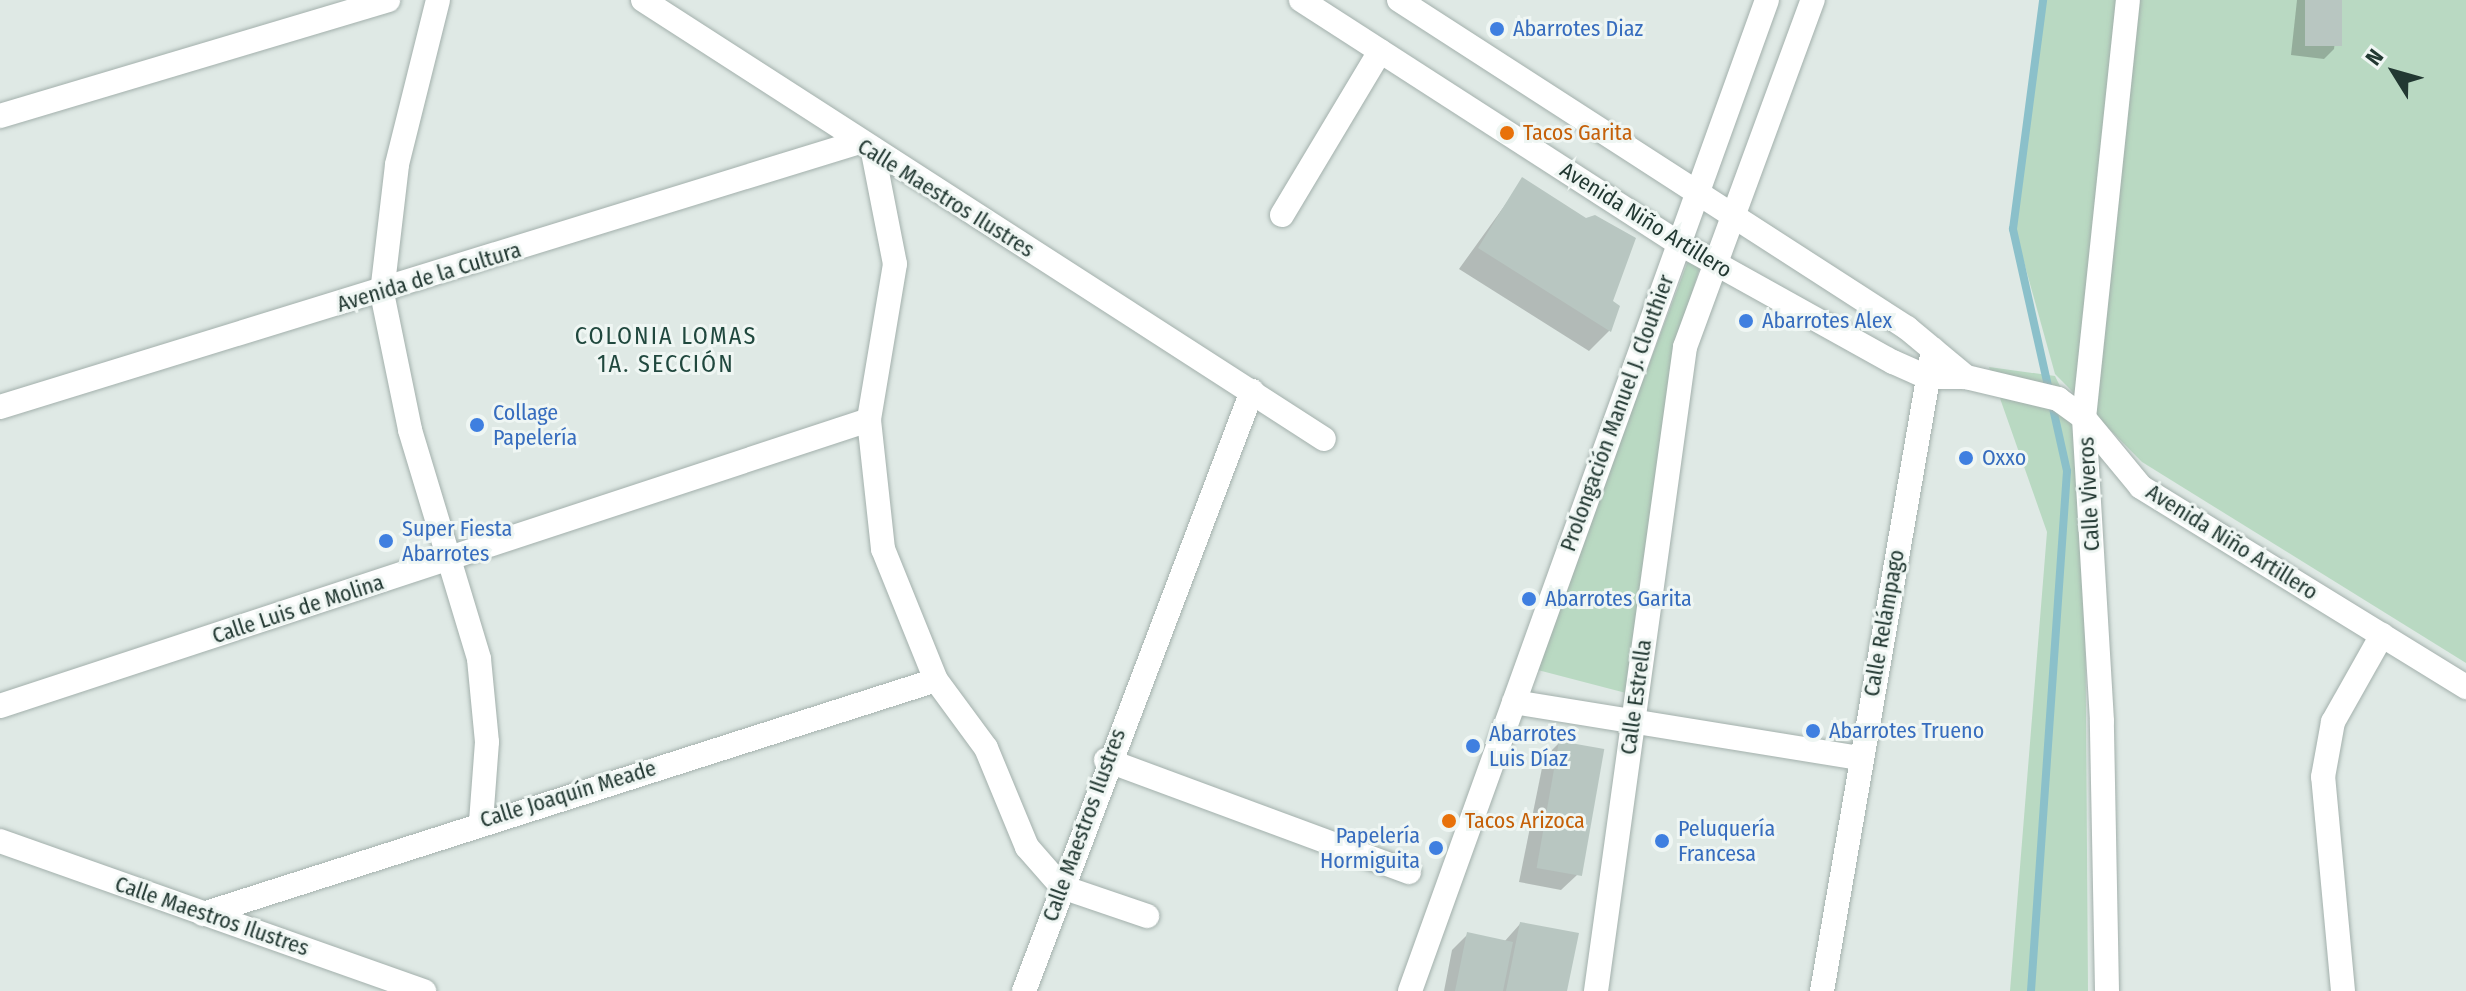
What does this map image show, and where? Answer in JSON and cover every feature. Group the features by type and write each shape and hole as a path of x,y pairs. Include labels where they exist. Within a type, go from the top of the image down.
{"street":[{"path":"0,116 388,0"},
{"path":"438,0 397,165 382,293 447,560 479,659 487,742 481,821"},
{"name":"Calle Maestros Ilustres","path":"643,0 864,147 1324,439"},
{"name":"Avenida Niño Artillero","path":"1301,0 1715,265 1927,377 1976,379 2058,399 2084,418 2141,487 2466,687"},
{"name":"Avenida Niño Artillero","path":"1399,0 1737,215 1976,379"},
{"name":"Prolongación Manuel J. Clouthier","path":"1410,991 1677,242 1699,192 1767,0"},
{"name":"Calle Estrella","path":"1596,991 1685,347 1737,215 1813,0"},
{"name":"Calle Viveros","path":"2107,991 2102,721 2084,418 2128,0"},
{"path":"1282,215 1380,51"},
{"path":"864,147 895,264 869,420 883,549 936,680 986,748 1027,847 1062,887 1147,916"},
{"name":"Avenida de la Cultura","path":"0,407 864,147"},
{"name":"Calle Relámpago","path":"1822,991 1933,350"},
{"name":"Calle Maestros Ilustres","path":"1024,991 1106,760 1252,391"},
{"name":"Calle Luis de Molina","path":"0,706 869,420"},
{"path":"2343,991 2323,777 2333,722 2382,635"},
{"name":"Calle Joaquín Meade","path":"203,914 481,821 936,680"},
{"path":"1514,702 1860,758"},
{"path":"1106,760 1409,872"},
{"name":"Calle Maestros Ilustres","path":"0,841 424,991"}],"green space":[{"path":"2043,0 2466,0 2466,663 2142,462 2055,374 2014,226"},
{"path":"1691,253 1702,261 1675,346 1626,693 1534,669"},
{"path":"1989,367 2055,376 2084,435 2088,991 2010,991 2047,532"}],"building":[{"path":"2305,0 2342,0 2342,46 2305,46"},
{"path":"1522,177 1586,218 1595,215 1636,238 1613,301 1620,306 1611,332 1478,248"},
{"path":"1559,741 1604,749 1582,876 1537,868"},
{"path":"1520,922 1579,933 1567,991 1506,991"},
{"path":"1467,932 1513,942 1503,991 1455,991"}],"waterway":[{"path":"2031,991 2067,471 2013,229 2043,0"}],"place":[{"name":"Abarrotes Diaz","path":"1497,29"},
{"name":"Tacos Garita","path":"1507,133"},
{"name":"Abarrotes Alex","path":"1746,321"},
{"name":"Collage Papelería","path":"477,425"},
{"name":"Oxxo","path":"1966,458"},
{"name":"Super Fiesta Abarrotes","path":"386,541"},
{"name":"Abarrotes Garita","path":"1529,599"},
{"name":"Abarrotes Trueno","path":"1813,731"},
{"name":"Abarrotes Luis Díaz","path":"1473,746"},
{"name":"Tacos Arizoca","path":"1449,821"},
{"name":"Peluquería Francesa","path":"1662,841"},
{"name":"Papelería Hormiguita","path":"1436,848"}],"district":[{"name":"COLONIA LOMAS 1A. SECCIÓN","path":"666,351"}]}
